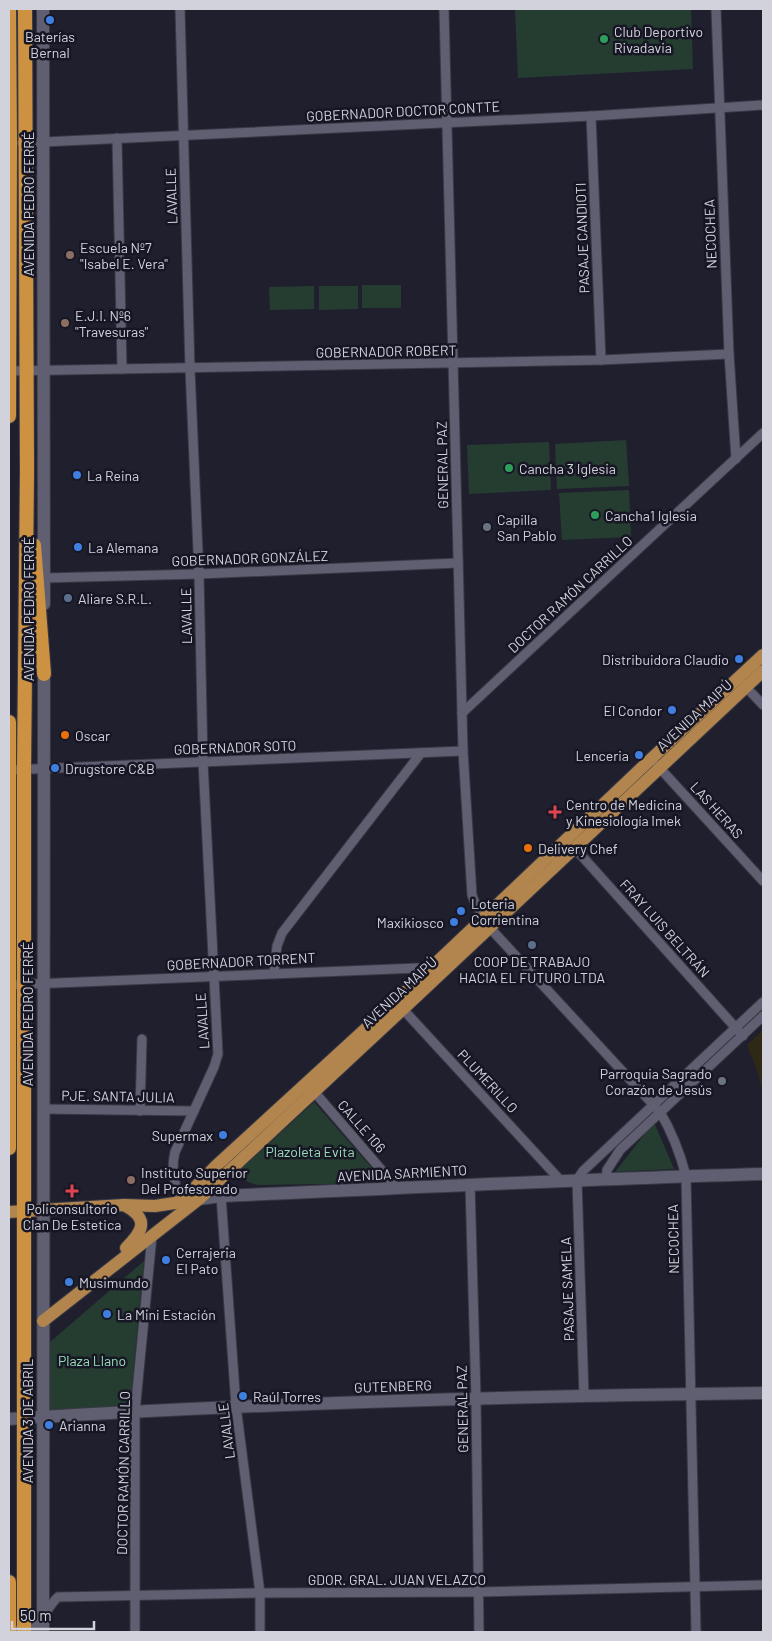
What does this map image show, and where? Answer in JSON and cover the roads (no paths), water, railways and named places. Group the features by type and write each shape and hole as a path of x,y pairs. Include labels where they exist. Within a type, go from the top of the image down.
{"highway":[{"name":"AVENIDA PEDRO FERRÉ","path":"9,9 9,416"},
{"name":"AVENIDA PEDRO FERRÉ","path":"9,1148 9,985 14,769 26,471 25,9"},
{"path":"26,471 44,674"},
{"name":"AVENIDA PEDRO FERRÉ","path":"9,722 14,769 25,984 24,1211"},
{"name":"AVENIDA 3 DE ABRIL","path":"24,1211 24,1631"},
{"path":"9,1582 9,1631"}],"main road":[{"name":"AVENIDA PEDRO FERRÉ","path":"43,9 45,370 43,1210"},
{"name":"AVENIDA MAIPÚ","path":"199,1199 310,1087 742,683 763,655"},
{"name":"AVENIDA MAIPÚ","path":"742,683 763,670"},
{"name":"AVENIDA MAIPÚ","path":"43,1321 152,1236 183,1206 216,1166 310,1087"},
{"name":"AVENIDA SARMIENTO","path":"9,1212 124,1205 183,1206 199,1199 221,1196 561,1180 763,1174"},
{"path":"81,1292 141,1231 138,1215 134,1210 124,1205"},
{"name":"AVENIDA 3 DE ABRIL","path":"43,1210 43,1632"},
{"name":"GUTENBERG","path":"9,1419 236,1406 476,1398 763,1393"}],"street":[{"name":"LAVALLE","path":"180,9 204,762 218,1054 175,1152 172,1164 175,1183 183,1206"},
{"name":"GENERAL PAZ","path":"444,9 463,750 472,895 486,923"},
{"name":"NECOCHEA","path":"716,9 729,354 736,459"},
{"name":"GOBERNADOR DOCTOR CONTTE","path":"10,143 591,116 763,105"},
{"name":"PASAJE CANDIOTI","path":"591,116 601,360"},
{"path":"117,138 122,369"},
{"name":"GOBERNADOR ROBERT","path":"9,371 601,360 729,354"},
{"name":"DOCTOR RAMÓN CARRILLO","path":"462,714 763,433"},
{"name":"GOBERNADOR GONZÁLEZ","path":"44,578 199,574 458,563"},
{"path":"742,683 763,705"},
{"name":"GOBERNADOR SOTO","path":"14,769 463,750"},
{"path":"274,973 277,946 282,932 420,753"},
{"name":"LAS HERAS","path":"655,763 763,881"},
{"name":"FRAY LUIS BELTRÁN","path":"571,843 743,1036"},
{"name":"NECOCHEA","path":"486,923 660,1112 669,1128 686,1176 696,1632"},
{"name":"GOBERNADOR TORRENT","path":"9,985 418,968 431,975"},
{"path":"577,1180 583,1171 763,1002"},
{"name":"PLUMERILLO","path":"399,1005 561,1180"},
{"path":"606,1180 607,1170 620,1150 763,1016"},
{"path":"140,1111 142,1039"},
{"name":"CALLE 106","path":"310,1087 397,1188"},
{"name":"PJE. SANTA JULIA","path":"43,1109 194,1111"},
{"name":"PASAJE SAMELA","path":"577,1180 584,1396"},
{"name":"GENERAL PAZ","path":"470,1184 476,1398 479,1632"},
{"name":"LAVALLE","path":"221,1196 236,1406 260,1594 260,1632"},
{"name":"DOCTOR RAMÓN CARRILLO","path":"135,1632 135,1412 152,1236"},
{"name":"GDOR. GRAL. JUAN VELAZCO","path":"43,1619 50,1604 58,1597 479,1592 763,1586"},
{"path":"9,1631 24,1631 35,1628 43,1619"}],"place":[{"name":"Baterías Bernal","path":"50,20"},
{"name":"Club Deportivo Rivadavia","path":"604,39"},
{"name":"Escuela Nº7 \"Isabel E. Vera\"","path":"70,255"},
{"name":"E.J.I. Nº6 \"Travesuras\"","path":"65,323"},
{"name":"Cancha 3 Iglesia","path":"509,468"},
{"name":"La Reina","path":"77,475"},
{"name":"Cancha1 Iglesia","path":"595,515"},
{"name":"Capilla San Pablo","path":"487,527"},
{"name":"La Alemana","path":"78,547"},
{"name":"Aliare S.R.L.","path":"68,598"},
{"name":"Distribuidora Claudio","path":"739,659"},
{"name":"El Condor","path":"672,710"},
{"name":"Oscar","path":"65,735"},
{"name":"Lenceria","path":"639,755"},
{"name":"Drugstore C&B","path":"55,768"},
{"name":"Centro de Medicina y Kinesiología Imek","path":"555,812"},
{"name":"Delivery Chef","path":"528,848"},
{"name":"Loteria Corrientina","path":"461,911"},
{"name":"Maxikiosco","path":"454,922"},
{"name":"COOP DE TRABAJO HACIA EL FUTURO LTDA","path":"532,945"},
{"name":"Parroquia Sagrado Corazón de Jesús","path":"722,1081"},
{"name":"Supermax","path":"223,1135"},
{"name":"Instituto Superior Del Profesorado","path":"131,1180"},
{"name":"Policonsultorio Clan De Estetica","path":"72,1191"},
{"name":"Cerrajeria El Pato","path":"166,1260"},
{"name":"Musimundo","path":"69,1282"},
{"name":"La Mini Estación","path":"107,1314"},
{"name":"Raúl Torres","path":"243,1396"},
{"name":"Arianna","path":"49,1425"}],"park label":[{"name":"Plazoleta Evita","path":"310,1151"},
{"name":"Plaza Llano","path":"92,1360"}]}
